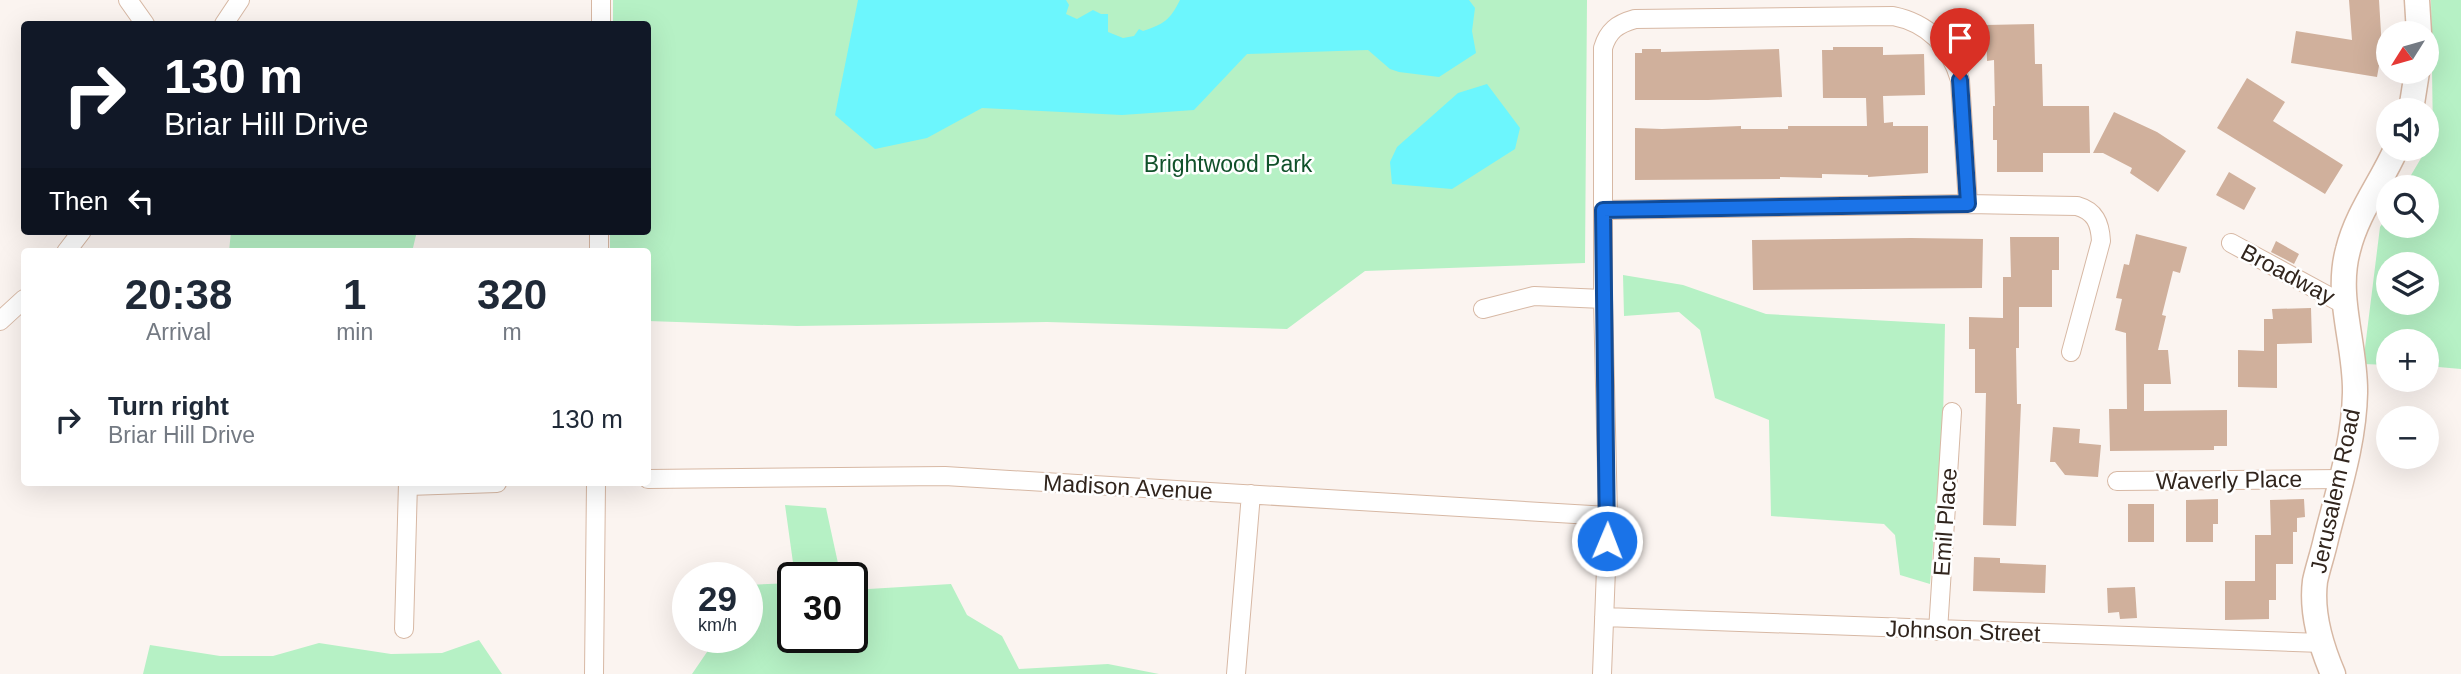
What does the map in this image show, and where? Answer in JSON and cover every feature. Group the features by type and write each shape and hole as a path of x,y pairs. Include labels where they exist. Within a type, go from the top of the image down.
{"street":[{"path":"128,0 143,21"},
{"path":"226,21 240,0"},
{"path":"601,0 601,21"},
{"path":"2417,0 2418,21"},
{"path":"1602,674 1608,516 1603,299 1603,48 1607,36 1623,22 1635,19 1893,16 1906,19 1934,35 1955,64 1960,80 1968,204"},
{"name":"Jerusalem Road","path":"2333,674 2316,620 2315,582 2353,425 2355,390 2343,272 2358,220 2390,161"},
{"path":"1603,210 1968,204 2087,208 2096,217 2101,241 2071,352"},
{"name":"Broadway","path":"2231,243 2345,305"},
{"path":"1483,309 1534,296 1603,299"},
{"path":"0,321 21,302"},
{"name":"Emil Place","path":"1938,631 1952,412"},
{"name":"Madison Avenue","path":"651,480 945,476 1608,516"},
{"name":"Waverly Place","path":"2117,481 2342,478"},
{"path":"404,625 408,486"},
{"path":"594,674 596,486"},
{"path":"1236,674 1251,494"},
{"name":"Johnson Street","path":"1604,617 2322,643"}],"green space":[{"name":"Brightwood Park","path":"613,0 1587,0 1585,263 1365,271 1287,329 1047,322 797,326 651,321 651,248 610,248 610,235 651,235 651,21 613,21"},
{"path":"2431,0 2461,0 2461,369 2439,367 2439,329 2376,329 2376,364 2363,364 2376,259 2376,315 2439,315 2439,252 2377,252 2379,238 2439,238 2439,175 2411,175 2419,161 2439,161 2439,98 2432,98 2432,84 2440,84 2440,21 2431,21"},
{"path":"231,235 416,235 413,248 229,248"},
{"path":"1623,275 1683,285 1766,314 1945,324 1943,421 1930,584 1900,575 1895,535 1884,524 1771,516 1769,420 1715,398 1700,330 1679,312 1624,316"},
{"path":"785,505 826,508 838,562 793,562"},
{"path":"763,584 777,584 777,653 868,653 868,589 951,584 967,615 1002,636 1019,669 1108,664 1159,674 692,674 706,653 763,653"},
{"path":"479,640 502,674 143,674 150,645 220,656 273,656 319,643 391,654 442,653"}],"water":[{"path":"858,0 1066,0 1069,5 1066,14 1077,19 1093,10 1108,14 1108,32 1123,38 1134,36 1139,29 1143,31 1161,23 1169,17 1180,0 1469,0 1475,8 1472,31 1476,53 1439,77 1390,69 1368,50 1247,54 1194,110 1122,115 982,108 927,138 875,149 835,115"},
{"path":"1487,84 1520,128 1515,149 1452,189 1392,184 1390,162 1397,147 1458,93"}],"building":[{"path":"2349,0 2379,0 2380,21 2376,21 2376,77 2291,63 2296,31 2352,40"},
{"path":"2034,24 2035,64 2042,64 2043,106 2089,106 2090,153 2043,153 2043,172 1997,172 1997,140 1993,140 1994,60 1987,61 1986,25"},
{"path":"1833,47 1883,47 1883,55 1924,54 1925,95 1883,96 1884,123 1893,122 1893,126 1928,126 1928,173 1868,177 1822,174 1822,178 1635,180 1635,128 1741,126 1741,129 1788,129 1788,126 1867,126 1866,98 1823,98 1822,50 1833,50"},
{"path":"1642,49 1661,49 1661,52 1779,49 1782,97 1635,100 1635,53 1642,53"},
{"path":"2247,78 2285,102 2273,121 2343,165 2325,194 2217,128"},
{"path":"2114,112 2157,132 2186,151 2158,192 2130,173 2132,168 2103,153 2093,153"},
{"path":"2229,172 2256,188 2244,210 2216,195"},
{"path":"2136,234 2187,247 2180,273 2173,271 2162,315 2166,316 2158,350 2168,350 2171,384 2144,384 2144,411 2227,410 2227,446 2214,446 2214,450 2110,451 2109,409 2127,409 2126,333 2115,330 2122,299 2116,298 2124,264 2129,265"},
{"path":"2010,237 2059,237 2059,270 2052,270 2052,307 2019,307 2019,348 2016,348 2017,404 2021,404 2016,526 1983,525 1986,393 1975,393 1975,349 1969,349 1969,317 2003,318 2003,277 2011,277"},
{"path":"1983,239 1982,288 1753,290 1752,240"},
{"path":"2276,241 2299,254 2294,264 2271,252"},
{"path":"2311,308 2312,343 2277,344 2277,388 2238,387 2238,350 2264,351 2264,319 2273,319 2272,309"},
{"path":"2053,427 2080,429 2079,443 2101,445 2098,477 2065,475 2055,462 2050,462"},
{"path":"2218,499 2218,524 2213,524 2213,542 2186,542 2186,500"},
{"path":"2304,499 2305,517 2297,518 2297,532 2293,532 2293,564 2276,564 2276,600 2269,600 2269,619 2225,620 2225,581 2255,581 2255,535 2271,535 2270,500"},
{"path":"2128,504 2154,504 2154,542 2128,542"},
{"path":"1974,557 2000,558 2000,563 2046,565 2045,593 1973,591"},
{"path":"2135,587 2137,618 2120,619 2119,612 2108,613 2107,588"}],"route":[{"path":"1607,541 1603,210 1968,204 1960,80"}]}
